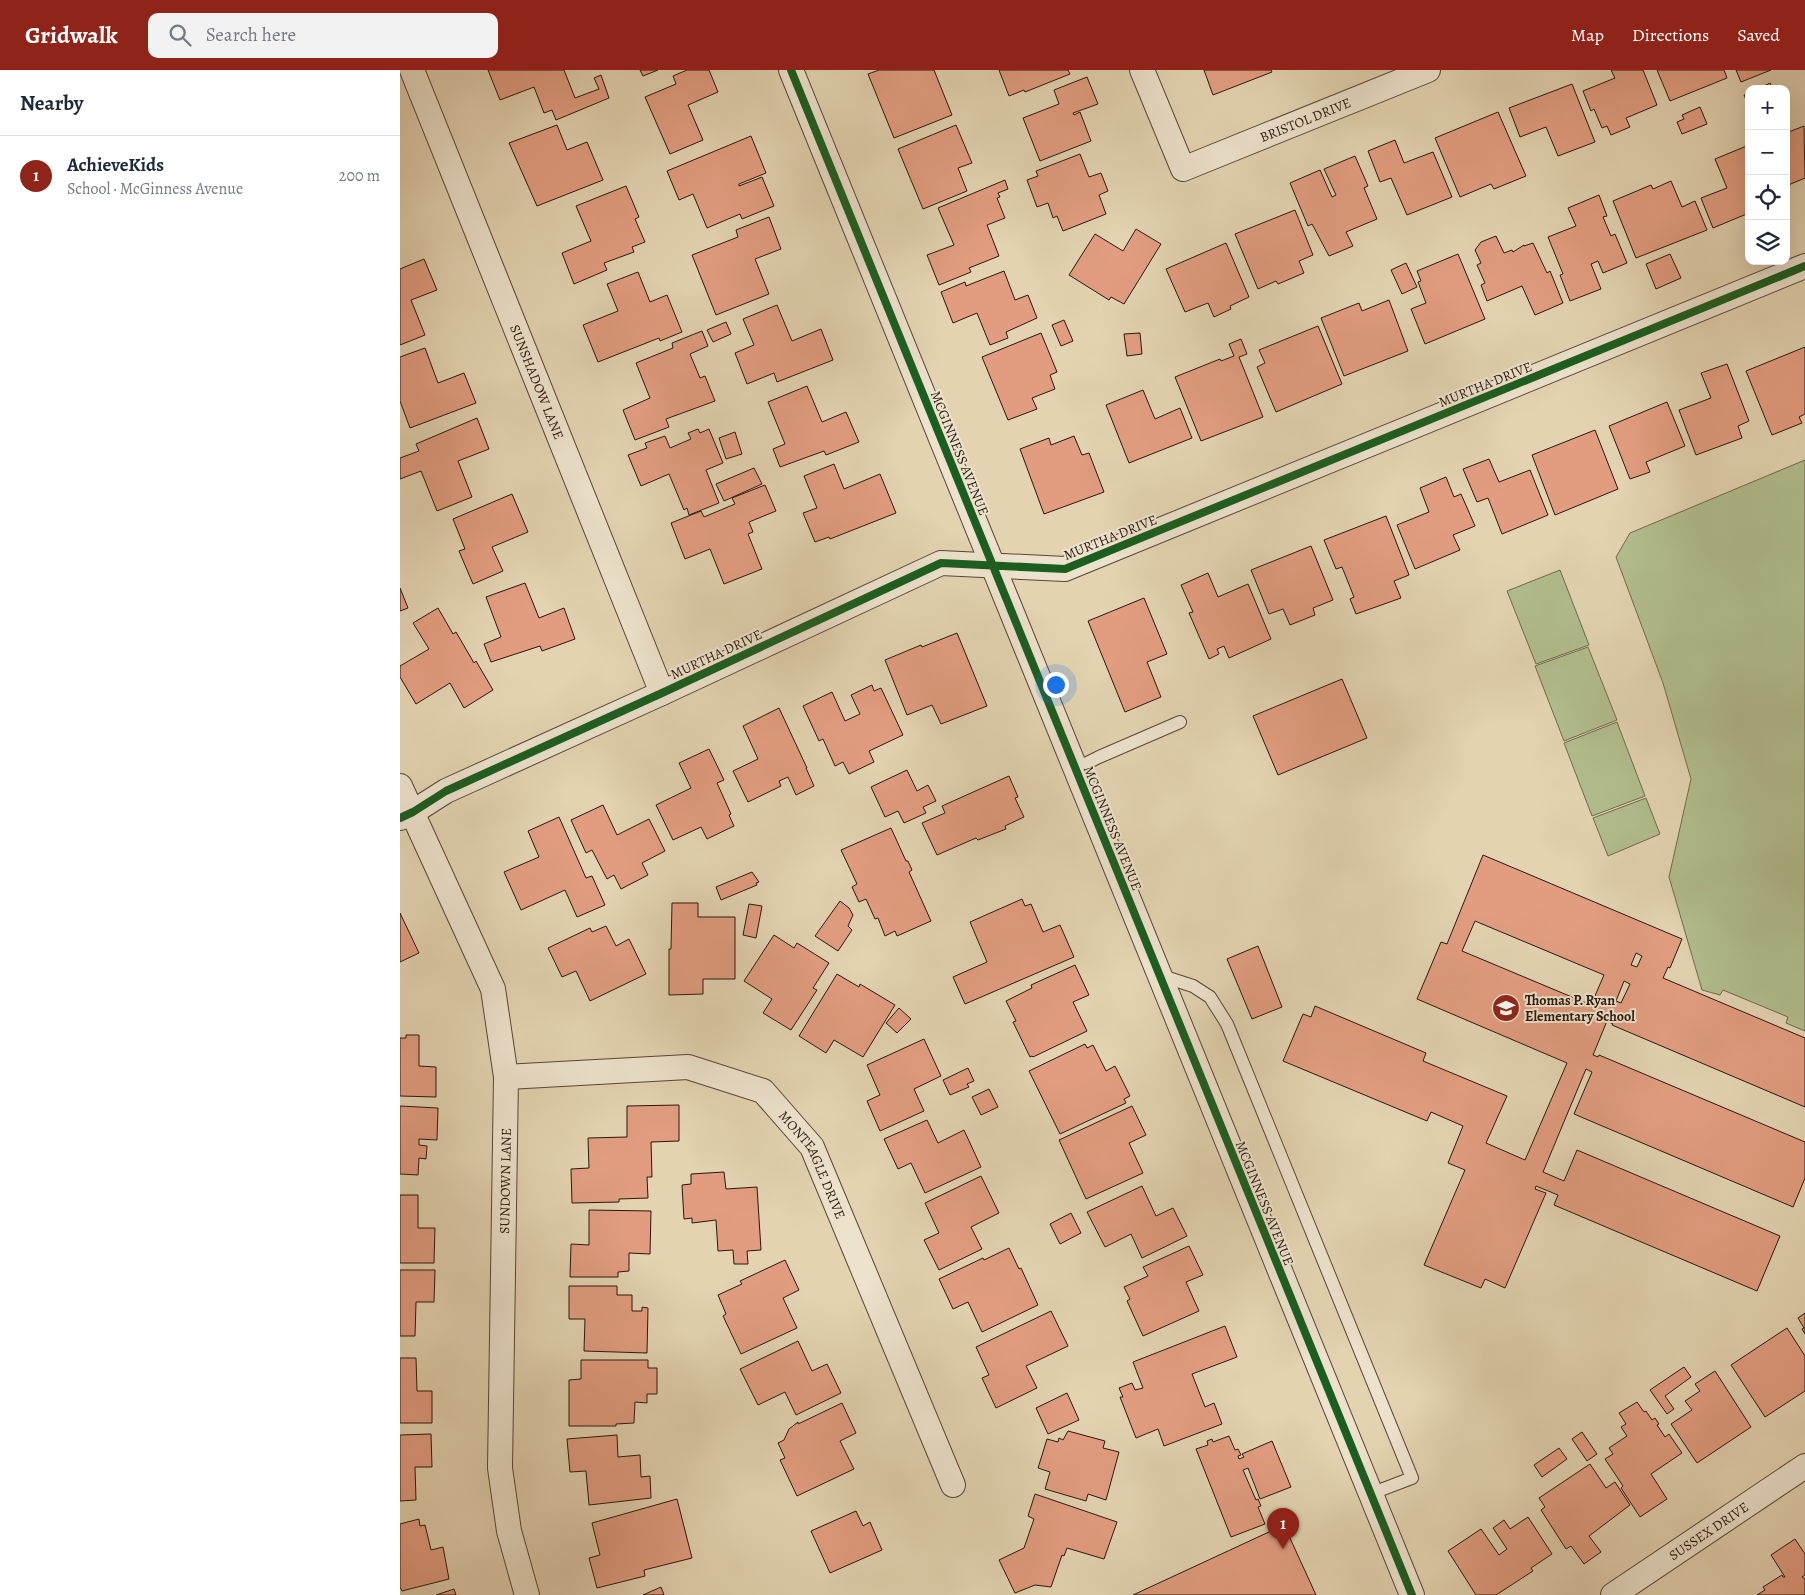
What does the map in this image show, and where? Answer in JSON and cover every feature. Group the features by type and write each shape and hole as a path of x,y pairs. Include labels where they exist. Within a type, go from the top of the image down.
{"street":[{"name":"SUNSHADOW LANE","path":"412,70 662,693"},
{"name":"MCGINNESS AVENUE","path":"791,70 1412,1595"},
{"name":"BRISTOL DRIVE","path":"1142,70 1183,169 1428,70"},
{"name":"MURTHA DRIVE","path":"406,815 446,791 941,563 1065,569 1805,266"},
{"name":"SUNDOWN LANE","path":"400,786 406,815 493,989 506,1077 500,1468 509,1531 527,1595"},
{"name":"MONTEAGLE DRIVE","path":"506,1077 688,1067 763,1091 812,1146 953,1485"},
{"name":"SUSSEX DRIVE","path":"1613,1595 1805,1466"}],"lane":[{"path":"1075,769 1180,722"},
{"path":"1159,975 1193,986 1210,997 1227,1024 1412,1478 1370,1494"}],"green space":[{"path":"1805,460 1805,1031 1786,1023 1788,1017 1723,990 1720,995 1702,990 1669,877 1691,779 1663,683 1616,557 1630,533"},
{"path":"1560,570 1589,645 1536,664 1507,591"},
{"path":"1588,647 1617,720 1564,741 1535,666"},
{"path":"1617,722 1645,796 1592,816 1564,743"},
{"path":"1646,798 1660,834 1608,856 1593,818"}],"building":[{"path":"488,70 564,70 575,98 599,89 594,78 601,75 609,98 556,120 552,110 544,113 534,87 500,100"},
{"path":"640,70 658,70 643,76"},
{"path":"687,70 709,70 718,92 688,105 703,140 670,154 645,97 676,84 673,76"},
{"path":"879,70 934,70 952,115 894,138 868,74"},
{"path":"999,70 1068,70 1070,74 1025,92 1024,90 1009,96"},
{"path":"1204,70 1271,70 1272,72 1213,95"},
{"path":"1611,70 1643,70 1657,105 1626,118 1630,127 1611,135 1607,126 1602,128 1594,109 1591,111 1583,91 1615,78"},
{"path":"1657,70 1724,70 1727,78 1670,101"},
{"path":"1736,70 1771,70 1741,82"},
{"path":"1087,77 1098,104 1073,113 1074,115 1080,112 1091,141 1040,161 1023,118 1059,104 1054,90"},
{"path":"1572,84 1595,142 1558,156 1546,127 1520,137 1509,108"},
{"path":"1700,107 1707,124 1682,134 1677,122 1684,119 1682,115"},
{"path":"1498,112 1526,176 1494,189 1491,184 1460,197 1435,138"},
{"path":"557,125 567,150 587,142 603,180 537,206 509,143"},
{"path":"956,125 972,163 958,168 967,191 923,209 898,149"},
{"path":"1804,126 1805,178 1790,184 1790,175 1790,131"},
{"path":"751,136 766,173 739,184 739,186 762,177 774,206 742,219 740,214 707,228 693,194 679,200 667,171"},
{"path":"1395,140 1404,163 1433,152 1452,197 1407,215 1391,178 1380,182 1368,151"},
{"path":"1745,147 1745,215 1713,228 1701,198 1727,188 1715,159"},
{"path":"1080,154 1089,177 1101,173 1108,191 1099,195 1106,214 1063,231 1057,216 1053,218 1048,203 1037,207 1027,180 1038,176 1036,171"},
{"path":"1355,156 1368,186 1364,188 1377,219 1346,232 1353,246 1329,256 1312,224 1308,226 1290,183 1320,170 1332,197 1336,195 1324,169"},
{"path":"1005,180 1008,189 998,193 1000,197 997,198 1005,218 987,225 999,256 969,268 971,272 939,285 927,255 954,245 938,208"},
{"path":"1671,181 1682,207 1695,201 1707,230 1636,258 1613,201 1651,185 1653,189"},
{"path":"626,186 639,217 635,219 645,242 632,247 634,252 604,263 607,270 574,284 562,253 591,241 576,206"},
{"path":"1599,195 1607,216 1603,217 1611,236 1615,234 1627,263 1603,273 1598,261 1591,264 1601,289 1570,301 1560,275 1563,274 1548,237 1576,226 1568,208"},
{"path":"1295,210 1313,255 1299,261 1304,273 1278,284 1276,281 1258,289 1235,234"},
{"path":"769,217 781,249 755,259 769,294 716,315 692,255 738,237 736,230"},
{"path":"1136,229 1161,244 1124,304 1111,297 1109,300 1069,275 1095,234 1123,251"},
{"path":"1496,236 1504,253 1512,250 1513,252 1524,245 1533,243 1547,273 1550,271 1563,303 1535,315 1522,286 1487,301 1481,285 1485,283 1477,265 1481,263 1475,250 1481,242"},
{"path":"1226,243 1249,297 1230,306 1231,309 1214,317 1208,303 1185,312 1166,269"},
{"path":"1458,254 1485,319 1425,344 1411,309 1426,303 1418,282 1421,281 1417,271"},
{"path":"1670,254 1681,278 1656,289 1646,264"},
{"path":"424,259 437,290 411,300 425,335 400,345 400,269"},
{"path":"1406,263 1417,287 1402,294 1391,270"},
{"path":"1004,271 1015,300 1028,295 1037,318 1006,332 1008,338 990,345 977,313 953,323 941,292 965,282 966,286"},
{"path":"638,272 650,302 667,295 682,332 660,341 659,338 598,362 583,325 618,311 607,284"},
{"path":"1389,300 1408,351 1344,376 1321,318 1359,303 1362,311"},
{"path":"777,305 792,341 821,329 833,360 777,382 774,373 747,384 735,353 754,345 743,319"},
{"path":"1064,320 1073,341 1061,346 1052,325"},
{"path":"726,322 731,334 713,342 707,330"},
{"path":"1318,326 1342,384 1276,412 1257,367 1265,363 1259,350"},
{"path":"702,331 708,346 690,354 700,378 705,376 715,401 666,419 669,427 635,440 623,410 650,398 636,363 673,348 672,343"},
{"path":"1041,333 1057,372 1050,375 1055,389 1032,398 1037,409 1008,420 982,357"},
{"path":"1140,333 1142,354 1127,356 1124,334"},
{"path":"1241,339 1247,354 1239,357 1263,417 1201,441 1175,377 1220,359 1221,361 1234,356 1229,344"},
{"path":"1805,347 1805,414 1799,417 1802,423 1772,435 1746,371"},
{"path":"425,348 438,383 464,373 476,403 410,428 400,401 400,357"},
{"path":"1727,364 1749,421 1738,426 1742,438 1696,455 1679,410 1711,398 1701,373"},
{"path":"807,386 822,422 846,412 859,442 826,455 824,451 780,467 773,449 785,444 768,402"},
{"path":"1143,390 1155,419 1180,408 1192,438 1129,463 1106,405"},
{"path":"1667,402 1685,446 1646,462 1650,472 1630,479 1609,426"},
{"path":"477,418 489,449 458,461 472,497 437,511 421,471 400,479 400,458 419,451 416,444"},
{"path":"698,429 700,433 709,429 723,463 706,470 719,503 689,515 687,508 684,510 669,474 641,486 628,455 647,448 645,443 665,436 670,448 691,439 688,433"},
{"path":"1595,430 1618,489 1555,515 1532,455"},
{"path":"735,432 742,454 726,459 719,438"},
{"path":"1074,436 1082,455 1089,453 1104,492 1044,514 1020,449 1049,438 1051,445"},
{"path":"1489,459 1499,482 1530,470 1548,515 1502,534 1488,498 1477,502 1463,469"},
{"path":"834,464 844,489 880,474 896,513 830,539 829,537 815,542 803,513 817,508 804,476"},
{"path":"754,468 762,484 724,501 716,484"},
{"path":"1446,477 1454,497 1461,494 1475,526 1453,535 1460,550 1415,569 1397,525 1429,512 1420,488"},
{"path":"765,485 776,511 749,522 753,532 748,534 762,569 724,584 710,549 685,559 671,523 701,511 704,517 735,504 732,498"},
{"path":"512,494 528,532 492,547 503,571 473,584 459,551 465,549 453,519"},
{"path":"1386,516 1409,575 1394,581 1401,598 1356,614 1350,599 1354,597 1342,567 1336,569 1324,540"},
{"path":"1311,546 1333,600 1313,608 1315,615 1290,625 1283,609 1269,614 1251,570"},
{"path":"1208,573 1218,597 1248,584 1271,639 1229,658 1224,646 1217,649 1219,654 1209,659 1189,613 1193,612 1181,585"},
{"path":"525,583 539,618 564,608 575,639 542,651 540,646 491,662 484,644 501,637 486,597"},
{"path":"400,588 408,608 400,611"},
{"path":"1144,598 1167,654 1147,662 1161,697 1125,712 1088,621"},
{"path":"438,608 453,634 456,632 474,663 476,661 493,690 464,708 450,683 416,704 400,677 400,666 429,649 413,623"},
{"path":"957,633 987,706 941,724 932,705 907,715 885,660"},
{"path":"1342,679 1367,738 1278,775 1253,716"},
{"path":"872,685 874,691 881,688 903,735 869,751 874,762 849,774 843,762 835,766 823,739 819,741 803,706 832,692 845,721 860,714 851,695"},
{"path":"779,708 814,786 796,795 788,777 779,781 781,786 748,802 733,771 758,759 743,726"},
{"path":"709,749 724,780 717,783 731,814 729,815 734,826 707,839 701,827 673,840 656,805 691,788 679,763"},
{"path":"907,770 917,791 928,785 936,801 923,807 926,813 904,823 898,811 885,817 871,787"},
{"path":"1009,776 1018,797 1015,798 1024,817 1005,826 1006,829 978,840 976,838 937,855 922,823 945,813 942,806"},
{"path":"603,805 617,835 649,819 665,851 642,863 648,875 621,889 614,875 607,879 592,850 586,853 571,820"},
{"path":"559,817 586,878 592,876 605,905 577,917 565,890 521,910 504,872 539,857 528,831"},
{"path":"891,828 912,870 909,872 931,921 897,936 895,931 885,936 878,918 875,919 866,899 859,902 852,887 857,884 841,850"},
{"path":"1483,855 1682,939 1670,968 1668,967 1663,978 1805,1038 1805,1107 1612,1025 1607,1021 1593,1055 1598,1057 1599,1055 1805,1142 1805,1178 1793,1207 1574,1114 1592,1072 1586,1069 1543,1172 1564,1181 1577,1150 1780,1236 1757,1291 1554,1205 1558,1195 1536,1186 1535,1189 1546,1193 1505,1288 1485,1279 1481,1288 1424,1265 1465,1170 1448,1163 1463,1126 1431,1112 1427,1121 1283,1061 1303,1014 1311,1017 1315,1006 1426,1053 1423,1061 1507,1096 1486,1143 1525,1160 1567,1063 1417,999 1441,942 1447,944","holes":["1475,921 1604,975 1591,1005 1462,951","1636,953 1642,956 1637,967 1631,965","1624,981 1630,984 1621,1003 1616,1001"]},
{"path":"752,872 759,882 756,883 757,885 721,900 716,887"},
{"path":"1022,899 1025,906 1031,904 1043,932 1060,925 1074,957 965,1004 953,977 987,962 970,922"},
{"path":"840,901 849,908 853,915 848,926 852,930 838,951 815,936"},
{"path":"672,903 698,903 698,917 735,917 735,979 703,979 703,994 669,995"},
{"path":"749,904 762,906 756,938 743,935"},
{"path":"400,913 419,953 400,962"},
{"path":"606,926 616,946 629,939 646,974 590,1001 576,971 562,977 548,948 590,928 592,932"},
{"path":"774,935 794,948 797,943 829,963 813,988 817,990 791,1030 763,1013 772,999 744,981"},
{"path":"1258,946 1282,1007 1252,1019 1227,959"},
{"path":"1075,965 1089,995 1073,1002 1087,1031 1030,1057 1013,1022 1016,1021 1006,1001 1032,988 1031,985"},
{"path":"837,974 859,987 860,984 895,1005 863,1057 834,1040 826,1053 799,1036"},
{"path":"899,1008 911,1019 897,1033 886,1023"},
{"path":"406,1035 419,1035 419,1066 436,1067 436,1097 400,1096 400,1038 406,1038"},
{"path":"924,1039 941,1076 914,1089 924,1111 880,1131 867,1101 880,1095 867,1065"},
{"path":"1085,1044 1087,1048 1093,1045 1106,1071 1115,1066 1130,1096 1124,1099 1126,1103 1060,1134 1029,1071"},
{"path":"968,1068 974,1081 967,1084 969,1087 950,1095 943,1080"},
{"path":"989,1089 998,1107 981,1115 972,1097"},
{"path":"679,1105 679,1141 651,1142 652,1177 647,1177 648,1198 619,1199 619,1202 572,1203 571,1169 589,1168 588,1138 627,1137 627,1106"},
{"path":"400,1106 438,1108 437,1140 419,1139 419,1145 427,1146 426,1159 419,1158 418,1175 400,1174"},
{"path":"1132,1106 1146,1135 1129,1143 1143,1173 1086,1199 1059,1140"},
{"path":"927,1120 938,1143 964,1130 981,1167 925,1193 911,1163 898,1169 884,1139"},
{"path":"724,1172 726,1189 757,1187 761,1250 747,1251 748,1264 734,1264 733,1250 718,1251 716,1220 692,1223 692,1218 684,1219 682,1185 691,1184 691,1174"},
{"path":"981,1176 999,1213 971,1227 982,1249 939,1270 924,1240 939,1233 925,1203"},
{"path":"1142,1186 1156,1216 1173,1208 1187,1236 1142,1258 1131,1234 1105,1247 1087,1212"},
{"path":"400,1195 418,1195 418,1228 435,1228 434,1263 400,1263"},
{"path":"589,1210 651,1211 650,1254 629,1253 629,1271 618,1272 618,1277 570,1277 571,1244 589,1245"},
{"path":"1071,1213 1081,1233 1060,1244 1050,1224"},
{"path":"1189,1246 1203,1275 1186,1282 1199,1311 1143,1336 1127,1301 1130,1299 1124,1287 1148,1276 1143,1267"},
{"path":"1009,1248 1019,1269 1021,1268 1038,1305 982,1332 968,1302 953,1309 939,1279"},
{"path":"785,1260 799,1290 783,1298 797,1328 741,1354 723,1316 726,1314 718,1295 742,1284 740,1281"},
{"path":"400,1270 435,1270 434,1302 416,1302 415,1336 400,1336"},
{"path":"569,1286 617,1286 617,1295 632,1295 632,1311 642,1311 642,1307 648,1308 647,1353 584,1351 585,1319 569,1319"},
{"path":"1051,1311 1068,1346 1026,1366 1037,1388 996,1408 982,1378 989,1375 976,1347"},
{"path":"1805,1313 1805,1334 1798,1318"},
{"path":"1225,1326 1237,1357 1192,1374 1205,1407 1214,1403 1222,1424 1164,1446 1158,1429 1136,1438 1120,1397 1123,1397 1119,1388 1132,1383 1135,1390 1143,1388 1133,1362"},
{"path":"1787,1328 1805,1356 1805,1391 1765,1417 1731,1365"},
{"path":"798,1341 812,1371 827,1364 841,1393 796,1415 785,1392 758,1405 740,1369"},
{"path":"400,1358 416,1358 417,1391 432,1391 432,1423 400,1423"},
{"path":"581,1360 648,1360 648,1368 657,1368 657,1394 647,1394 647,1403 635,1402 634,1423 616,1424 616,1426 569,1426 569,1380 581,1379"},
{"path":"1684,1367 1691,1377 1665,1396 1674,1409 1667,1414 1650,1390"},
{"path":"1715,1371 1751,1427 1697,1463 1671,1424 1692,1410 1685,1401 1700,1391 1695,1384"},
{"path":"1067,1393 1079,1420 1048,1434 1036,1408"},
{"path":"1637,1402 1652,1420 1655,1418 1665,1437 1669,1434 1682,1453 1651,1474 1667,1499 1640,1517 1605,1459 1613,1454 1609,1448 1627,1436 1621,1427 1626,1424 1619,1413"},
{"path":"842,1403 856,1433 840,1441 854,1469 797,1496 780,1460 785,1458 778,1443 784,1440 789,1429 798,1422 798,1424"},
{"path":"1068,1431 1105,1441 1103,1448 1119,1452 1106,1500 1088,1494 1086,1501 1045,1489 1050,1472 1038,1468 1047,1439 1058,1442 1059,1438 1063,1440"},
{"path":"1582,1432 1597,1454 1587,1461 1572,1439"},
{"path":"431,1434 432,1467 415,1467 416,1500 400,1501 400,1435"},
{"path":"617,1435 618,1457 640,1455 641,1477 650,1476 651,1498 589,1505 586,1471 570,1472 567,1439"},
{"path":"1229,1436 1235,1450 1238,1449 1241,1455 1238,1456 1239,1459 1244,1457 1242,1454 1272,1441 1291,1487 1260,1499 1248,1468 1243,1470 1256,1500 1258,1499 1261,1506 1258,1507 1265,1524 1231,1537 1196,1449 1208,1445 1207,1441 1212,1439 1213,1442"},
{"path":"1559,1448 1567,1459 1542,1477 1534,1465"},
{"path":"1590,1464 1606,1488 1615,1482 1630,1505 1589,1536 1601,1552 1584,1564 1571,1546 1566,1549 1541,1510 1545,1507 1539,1498"},
{"path":"1035,1494 1117,1522 1104,1559 1067,1548 1064,1556 1062,1555 1051,1587 1035,1585 1015,1593 999,1560 1024,1548 1034,1519 1028,1516"},
{"path":"677,1499 692,1558 644,1570 645,1576 597,1588 589,1558 600,1555 592,1523"},
{"path":"856,1511 863,1526 870,1522 882,1550 830,1573 811,1531"},
{"path":"1528,1517 1552,1554 1531,1568 1533,1571 1496,1595 1476,1595 1448,1551 1481,1529 1499,1555 1507,1549 1493,1528 1504,1520 1510,1529"},
{"path":"419,1519 420,1526 425,1525 431,1550 443,1547 449,1579 402,1591 400,1587 400,1524"},
{"path":"1284,1525 1316,1595 1133,1595"},
{"path":"1795,1539 1805,1554 1805,1575 1802,1577 1805,1579 1805,1595 1757,1595 1765,1590 1763,1587 1782,1575 1785,1577 1771,1555"},
{"path":"661,1587 664,1595 643,1595"},
{"path":"454,1589 456,1595 436,1595"}],"cycle path":[{"path":"791,70 1412,1595"},
{"path":"400,818 446,791 941,563 1065,569 1805,266"}],"place":[{"name":"Thomas P. Ryan Elementary School","path":"1506,1008"},
{"name":"AchieveKids","path":"1283,1549"}]}
